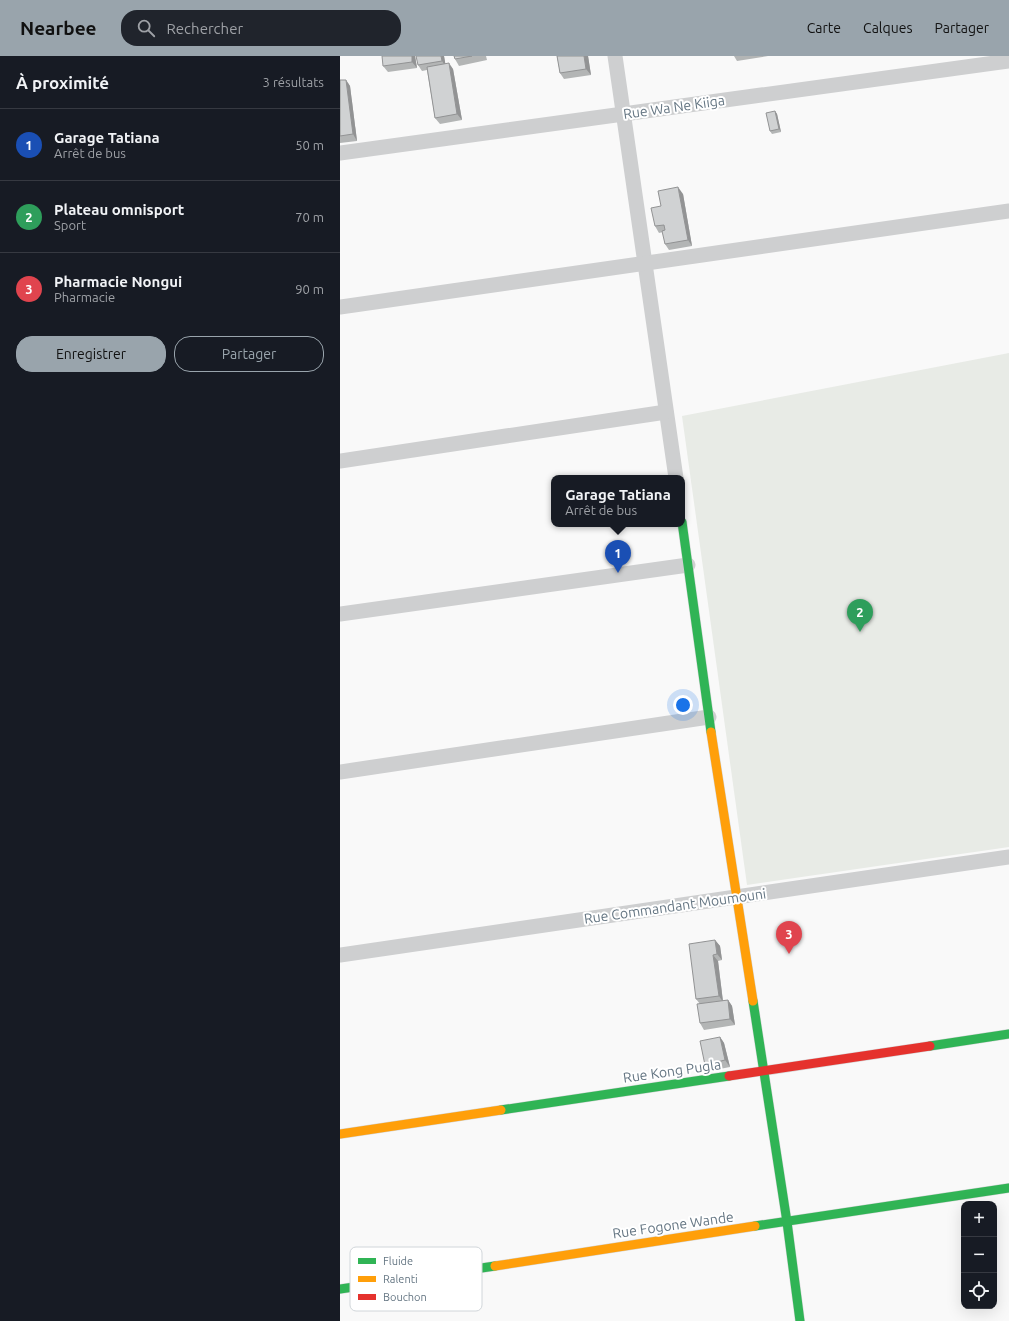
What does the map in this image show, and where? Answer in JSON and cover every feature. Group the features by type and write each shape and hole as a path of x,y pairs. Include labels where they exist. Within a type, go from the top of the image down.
{"street":[{"path":"615,56 676,475"},
{"name":"Rue Wa Ne Kiiga","path":"340,153 1009,61"},
{"path":"340,307 1009,211"},
{"path":"340,460 666,412"},
{"path":"683,527 709,717 787,1222 800,1321"},
{"path":"340,614 688,565"},
{"path":"340,772 709,717"},
{"name":"Rue Commandant Moumouni","path":"340,955 1009,857"},
{"name":"Rue Kong Pugla","path":"340,1134 1009,1034"},
{"name":"Rue Fogone Wande","path":"482,1268 1009,1188"},
{"name":"Rue Fogone Wande","path":"340,1289 350,1288"}],"shaded area":[{"path":"1009,353 1009,847 747,885 682,416"}],"building":[{"path":"382,56 412,56 412,62 383,66"},
{"path":"416,56 441,56 442,61 418,65"},
{"path":"454,56 472,56 455,59"},
{"path":"557,56 584,56 586,69 560,73"},
{"path":"449,63 457,114 435,118 427,67"},
{"path":"340,80 346,80 353,134 340,136"},
{"path":"775,111 779,129 770,131 766,113"},
{"path":"678,187 688,240 665,244 662,231 665,230 664,225 655,226 651,208 661,206 658,191"},
{"path":"715,940 717,954 713,955 719,996 696,999 689,944"},
{"path":"728,1000 730,1019 700,1023 697,1004"},
{"path":"720,1037 725,1060 705,1065 700,1041"}],"traffic: fast":[{"path":"683,527 711,732"},
{"path":"753,1001 787,1222 800,1321"},
{"path":"930,1046 1009,1034"},
{"path":"501,1110 729,1076"},
{"path":"755,1226 1009,1188"},
{"path":"482,1268 495,1266"},
{"path":"340,1289 350,1288"}],"traffic: slow":[{"path":"711,732 753,1001"},
{"path":"340,1134 501,1110"},
{"path":"495,1266 755,1226"}],"traffic: jam":[{"path":"729,1076 930,1046"}],"place":[{"name":"Garage Tatiana","path":"618,573"},
{"name":"Plateau omnisport","path":"860,632"},
{"name":"Pharmacie Nongui","path":"789,954"}]}
